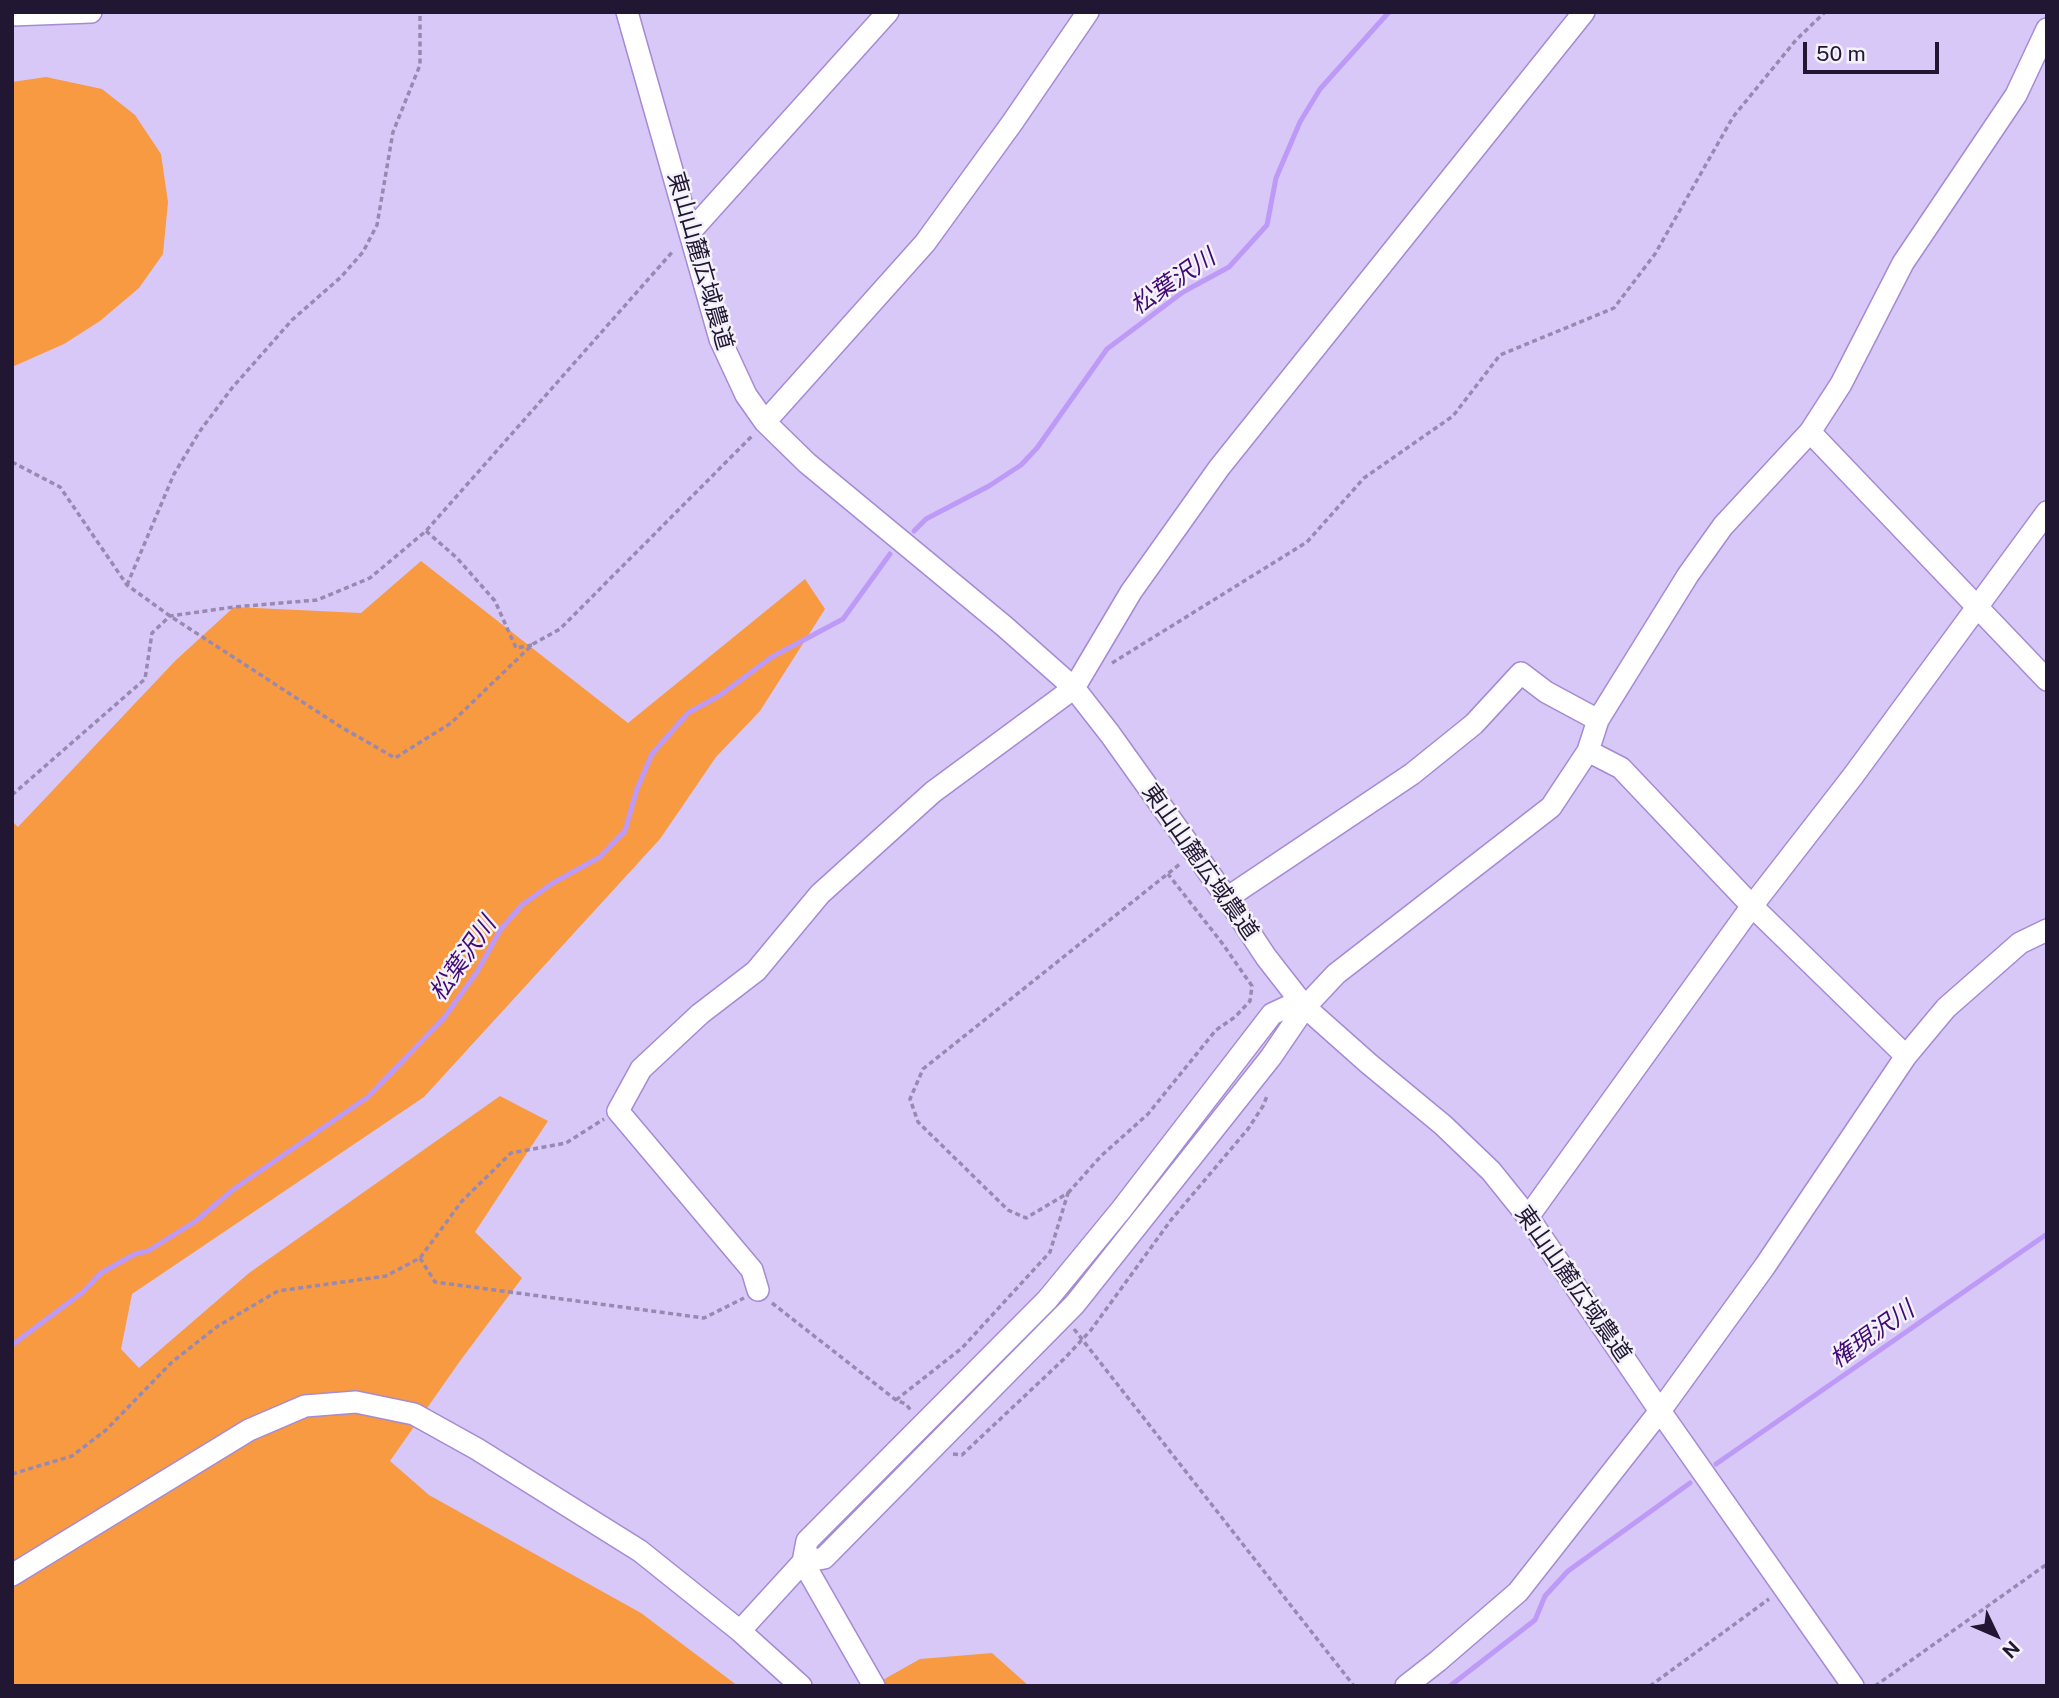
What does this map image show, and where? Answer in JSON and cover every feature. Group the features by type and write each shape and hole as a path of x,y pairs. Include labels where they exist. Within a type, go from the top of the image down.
{"street":[{"path":"12,15 91,12"},
{"name":"東山山麓広域農道","path":"627,12 720,339 746,395 765,422 807,463 1004,626 1074,688 1110,734 1266,957 1303,1004 1368,1063 1443,1125 1491,1171 1528,1217 1853,1686"},
{"path":"691,231 888,12"},
{"path":"765,422 925,243 1088,12"},
{"path":"758,1290 752,1270 618,1111 641,1069 700,1014 757,971 820,894 933,792 1074,688 1131,592 1219,468 1584,12"},
{"path":"803,1562 824,1558 1063,1316 1271,1057 1303,1004 1367,949 1551,807 1588,751 1598,720 1688,575 1723,526 1810,432 1841,384 1903,263 2017,95 2047,29"},
{"path":"1810,432 2047,680"},
{"path":"1528,1217 1752,906 1853,776 2047,512"},
{"path":"1227,898 1412,774 1474,724 1521,673 1546,692 1598,720"},
{"path":"1588,751 1620,768 1752,906 1906,1056"},
{"path":"1406,1686 1518,1592 1660,1411 1765,1266 1906,1056 1946,1008 2020,943 2047,930"},
{"path":"740,1632 803,1562 807,1541 1047,1300 1121,1210 1272,1014 1303,1004"},
{"path":"12,1575 249,1430 305,1406 356,1402 414,1414 477,1449 640,1551 740,1632 801,1686"},
{"path":"803,1562 874,1686"}],"path":[{"path":"127,585 174,474 200,431 232,388 292,320 341,277 363,252 377,225 393,132 420,65 421,12"},
{"path":"1109,666 1307,542 1364,478 1453,416 1500,355 1614,307 1655,254 1733,117 1796,40 1825,12"},
{"path":"12,795 145,679 152,633 170,616 317,600 370,578 426,531 691,231"},
{"path":"12,462 60,487 127,585 341,727 395,758 451,723 533,644 560,629 765,422"},
{"path":"426,531 457,558 495,601 516,648 533,644"},
{"path":"1168,874 1252,986 1250,1001 1216,1031 1148,1114 1101,1156 1068,1193 1026,1218 1009,1210 918,1122 911,1099 923,1069 1193,853"},
{"path":"12,1474 72,1456 106,1430 172,1362 218,1326 278,1291 386,1276 420,1258 462,1201 511,1153 566,1143 618,1111"},
{"path":"896,1400 962,1348 1050,1252 1068,1193"},
{"path":"420,1258 435,1282 704,1318 758,1290 776,1308 896,1400 906,1404 922,1424"},
{"path":"1025,1281 1047,1300"},
{"path":"1063,1316 1354,1686"},
{"path":"1875,1686 2047,1563"},
{"path":"1650,1686 1785,1588"}],"shaded area":[{"path":"46,77 102,89 135,115 161,154 168,202 163,254 139,288 100,321 64,344 12,367 12,82"},
{"path":"421,561 628,723 805,579 825,609 760,711 716,757 660,839 424,1097 132,1294 121,1349 139,1368 249,1273 500,1096 548,1121 475,1232 522,1278 390,1461 429,1495 641,1613 738,1686 12,1686 12,821 18,827 176,660 234,607 361,613"},
{"path":"992,1653 1029,1686 872,1686 920,1659"}],"waterway":[{"name":"松葉沢川","path":"914,531 926,519 989,486 1021,465 1037,448 1107,349 1183,292 1229,267 1267,225 1276,178 1300,122 1320,89 1389,12"},
{"name":"松葉沢川","path":"12,1345 83,1292 101,1273 135,1254 148,1251 196,1221 234,1189 368,1097 444,1018 477,972 501,929 522,905 553,883 600,857 625,831 637,789 652,754 688,713 719,696 772,657 843,619 890,554"},
{"name":"権現沢川","path":"1716,1464 2047,1234"},
{"name":"権現沢川","path":"1450,1686 1535,1620 1545,1596 1568,1571 1690,1483"}]}
